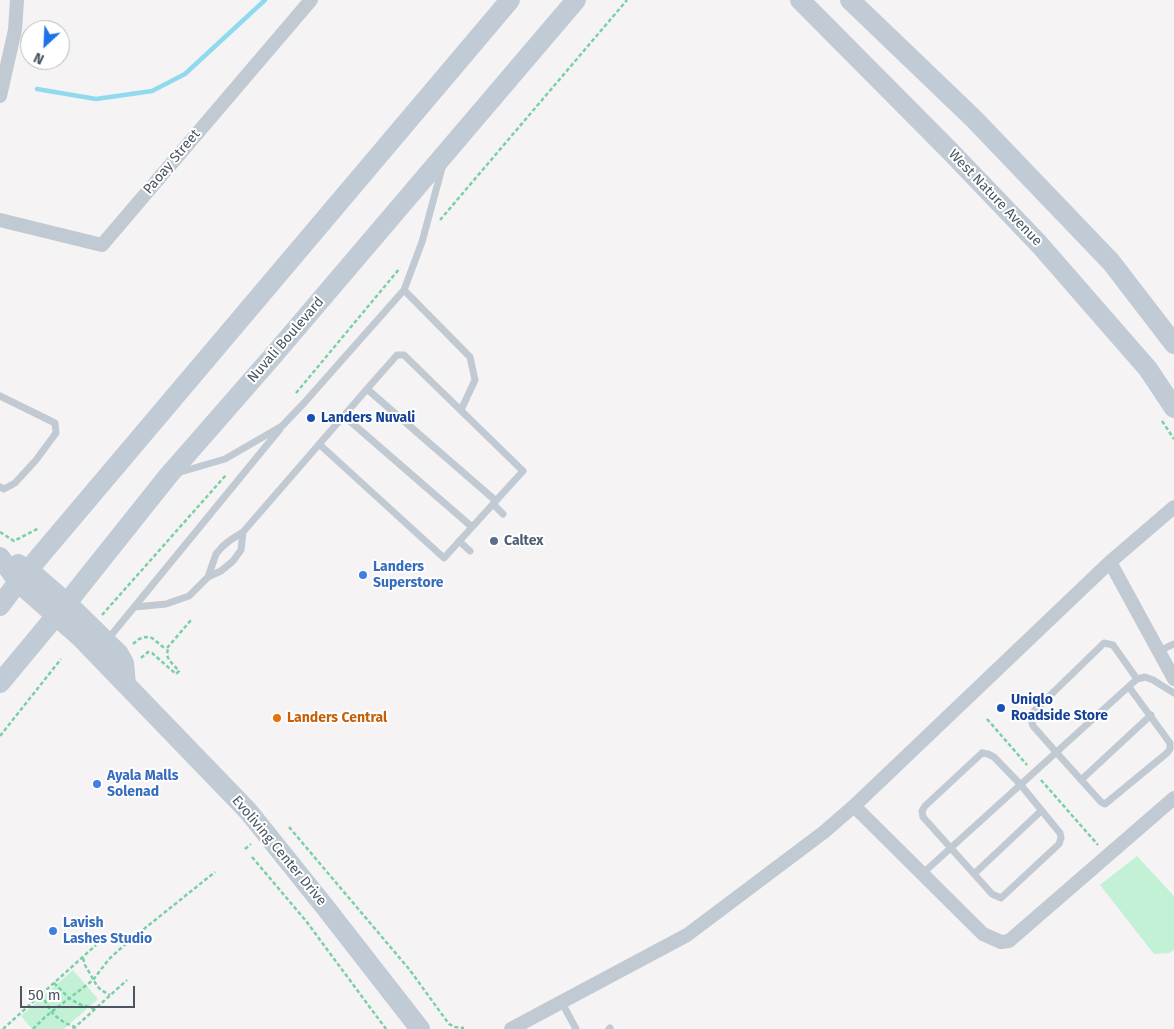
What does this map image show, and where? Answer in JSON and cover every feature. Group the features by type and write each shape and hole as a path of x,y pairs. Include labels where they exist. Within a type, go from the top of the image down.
{"street":[{"path":"0,96 15,30 17,0"},
{"name":"Paoay Street","path":"0,220 102,245 311,0"},
{"path":"0,606 510,0"},
{"name":"Nuvali Boulevard","path":"0,683 168,476 272,357 576,0"},
{"name":"West Nature Avenue","path":"800,0 1039,244 1148,369 1174,408"},
{"path":"850,0 974,119 1111,262 1174,344"},
{"path":"511,1029 687,935 824,832 854,806 1110,562 1174,507"},
{"name":"Evoliving Center Drive","path":"5,551 24,576 61,609 106,642 119,654 124,663 126,684"},
{"path":"1110,562 1174,680"},
{"name":"Evoliving Center Drive","path":"61,609 81,638 248,811 420,1029"},
{"path":"854,806 982,934 1001,942 1009,941 1174,798"}],"lane":[{"path":"106,642 282,426 404,290 422,242 447,150"},
{"path":"404,290 470,357 475,380 461,410"},
{"path":"208,577 216,554 229,540 243,532 319,444 397,355 404,355 523,471 444,558 319,444"},
{"path":"367,389 494,503 503,514"},
{"path":"0,396 55,423 56,433 36,460 15,483 4,489 0,487"},
{"path":"344,416 472,527"},
{"path":"168,476 225,459 282,426"},
{"path":"135,607 166,604 189,596 208,577 222,571 232,561 241,550 243,532"},
{"path":"459,541 470,550"},
{"path":"1129,687 1170,743 1170,749 1168,753 1106,804 1101,802 1033,726 1031,719 1034,712 1104,643 1108,642 1113,645 1138,679"},
{"path":"1159,651 1174,644"},
{"path":"922,874 1138,679 1153,680 1174,693"},
{"path":"1081,780 1151,715"},
{"path":"982,753 994,757 1020,784 1041,811 1060,833 1060,844 1001,898 992,894 950,849 923,817 922,811 925,806 982,753"},
{"path":"974,874 1041,811"},
{"path":"561,1001 576,1029"}],"path":[{"path":"422,242 627,0"},
{"path":"294,395 402,265"},
{"path":"98,619 230,471"},
{"path":"0,532 5,551"},
{"path":"138,661 148,652 152,653 176,674 178,671 167,655 168,647 191,620"},
{"path":"128,649 138,639 146,637 152,638 163,647 168,647"},
{"path":"0,736 62,659"},
{"path":"988,719 1107,856"},
{"path":"289,827 409,969 449,1024 464,1028"},
{"path":"252,857 306,921 386,1029"},
{"path":"32,1029 93,980 109,959 215,872"},
{"path":"1,1029 96,945"},
{"path":"82,957 93,980 101,990 110,995"},
{"path":"42,994 51,1012 74,1028 127,980"},
{"path":"54,983 69,998 79,1004 95,1009"}],"green space":[{"path":"1137,856 1174,896 1174,950 1169,953 1154,954 1100,885"},
{"path":"73,970 98,999 64,1029 32,1029 21,1016"}],"waterway":[{"path":"37,89 96,99 152,91 185,74 265,0"}],"place":[{"name":"Landers Nuvali","path":"311,418"},
{"name":"Caltex","path":"494,541"},
{"name":"Landers Superstore","path":"363,575"},
{"name":"Uniqlo Roadside Store","path":"1001,708"},
{"name":"Landers Central","path":"277,718"},
{"name":"Ayala Malls Solenad","path":"97,784"},
{"name":"Lavish Lashes Studio","path":"53,931"}]}
